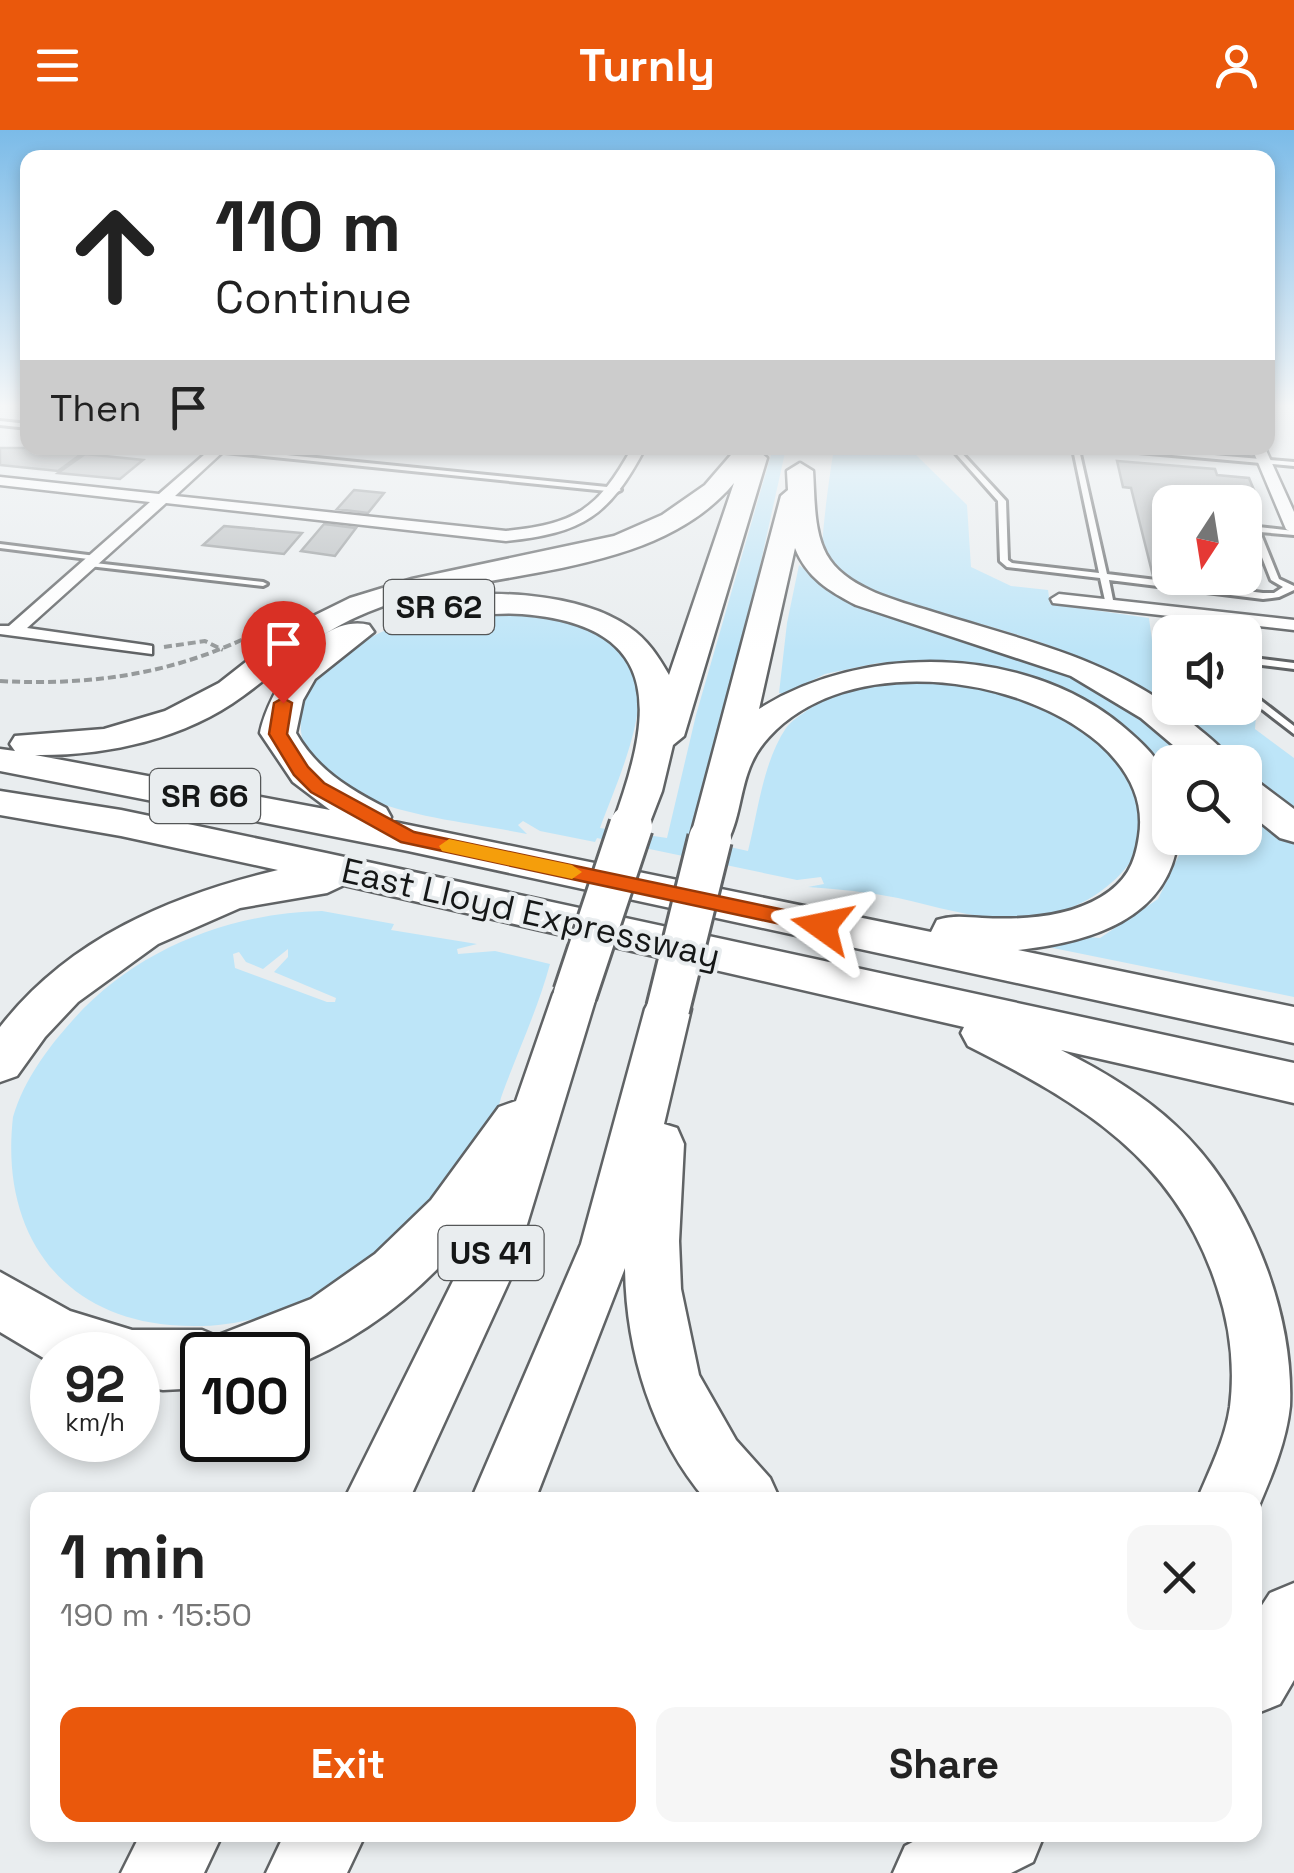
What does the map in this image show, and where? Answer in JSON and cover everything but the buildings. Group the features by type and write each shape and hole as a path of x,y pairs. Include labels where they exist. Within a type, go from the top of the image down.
{"highway":[{"path":"0,742 67,746 106,742 180,717 224,694 303,633 382,596 438,581 576,555 656,530 710,497 717,488"},
{"name":"US 41","path":"380,1492 483,1276 631,826 668,732 745,488"},
{"name":"US 41","path":"506,1492 608,1244 795,488"},
{"path":"805,488 810,552 822,571 842,587 870,602 1020,644 1085,670 1149,708 1194,745"},
{"name":"SR 62","path":"408,838 317,787 301,771 278,734 283,703 304,671 348,637 403,615 470,604 555,609 600,625 638,652 653,676 657,718 651,769 631,826"},
{"path":"726,773 742,746 774,714 817,690 901,671 968,676 1051,698 1110,732 1144,771 1154,793 1160,838 1152,867 1136,890 1106,915 1053,932 999,934 937,929 861,934"},
{"name":"East Lloyd Expressway","path":"0,760 408,838 1294,1025"},
{"name":"East Lloyd Expressway","path":"0,803 122,823 1294,1082"},
{"path":"1262,804 1294,829"},
{"path":"0,1062 38,1015 70,985 104,958 178,916 215,900 293,880 390,882"},
{"path":"920,1001 1067,1074 1124,1112 1162,1145 1222,1230 1241,1276 1260,1346 1260,1403 1247,1462 1234,1492"},
{"path":"668,1010 665,1087 650,1226 654,1320 670,1379 703,1444 742,1492"},
{"path":"303,1332 361,1300 415,1254 464,1200 508,1136 557,1051"},
{"path":"0,1299 51,1332"},
{"path":"1262,1668 1294,1617"},
{"path":"160,1873 180,1842"},
{"path":"305,1873 323,1842"},
{"path":"932,1873 992,1842"}],"street":[{"path":"70,488 474,534 514,535 556,528 588,516 617,490"},
{"path":"7,630 173,488"},
{"path":"1276,488 1294,531"},
{"path":"1059,599 1294,626"},
{"path":"7,630 146,650"}],"lane":[{"path":"601,488 617,490"},
{"path":"991,488 1002,500 1004,561 1022,569 1263,596 1291,588"},
{"path":"1085,488 1110,605"},
{"path":"1262,529 1294,531"},
{"path":"0,546 263,584"},
{"path":"1262,547 1275,580 1291,588"},
{"path":"1262,662 1294,666"},
{"path":"1262,706 1294,731"}],"path":[{"path":"146,650 195,640 224,650"}],"shaded area":[{"path":"761,488 777,488 730,702 694,839 748,851 762,788 778,741 786,728 809,709 847,691 894,682 946,682 999,690 1049,707 1091,732 1123,765 1140,806 1142,831 1138,847 1116,879 1084,902 1059,912 1016,918 965,914 887,896 808,887 824,884 821,877 797,880 597,838 595,842 540,831 523,821 518,825 527,834 402,810 363,797 330,775 311,756 301,733 302,709 319,676 340,656 396,626 464,611 532,613 564,620 619,650 633,668 639,691 634,730 600,828 667,838 696,715"},
{"path":"828,488 950,488 967,505 971,567 1011,586 1048,590 1050,604 1149,618 1152,699 1113,674 1040,642 877,595 844,578 822,545"},
{"path":"799,565 859,604 930,631 1075,676 1107,693 1172,745 1152,745 1152,778 1005,672 931,661 878,663 825,674 785,694 779,693"},
{"path":"1185,725 1255,725 1255,729 1294,758 1294,813 1262,789 1262,745 1210,745"},
{"path":"1262,820 1294,845 1294,997 1048,947 1088,937 1100,938 1158,899 1179,855 1262,855"},
{"path":"322,911 394,924 391,930 477,944 457,949 458,954 495,951 550,964 491,1130 396,1256 322,1293 281,1311 217,1325 170,1325 131,1318 96,1304 68,1285 45,1260 27,1230 16,1196 11,1158 13,1117 23,1090 63,1032 124,974 185,940 252,919","holes":["288,949 288,957 274,972 336,998 335,1002 235,968 233,954 239,952 246,962 263,969"]}],"slow traffic":[{"path":"449,846 572,872"}],"route":[{"path":"283,703 278,734 301,771 317,787 408,838 822,926"}]}
